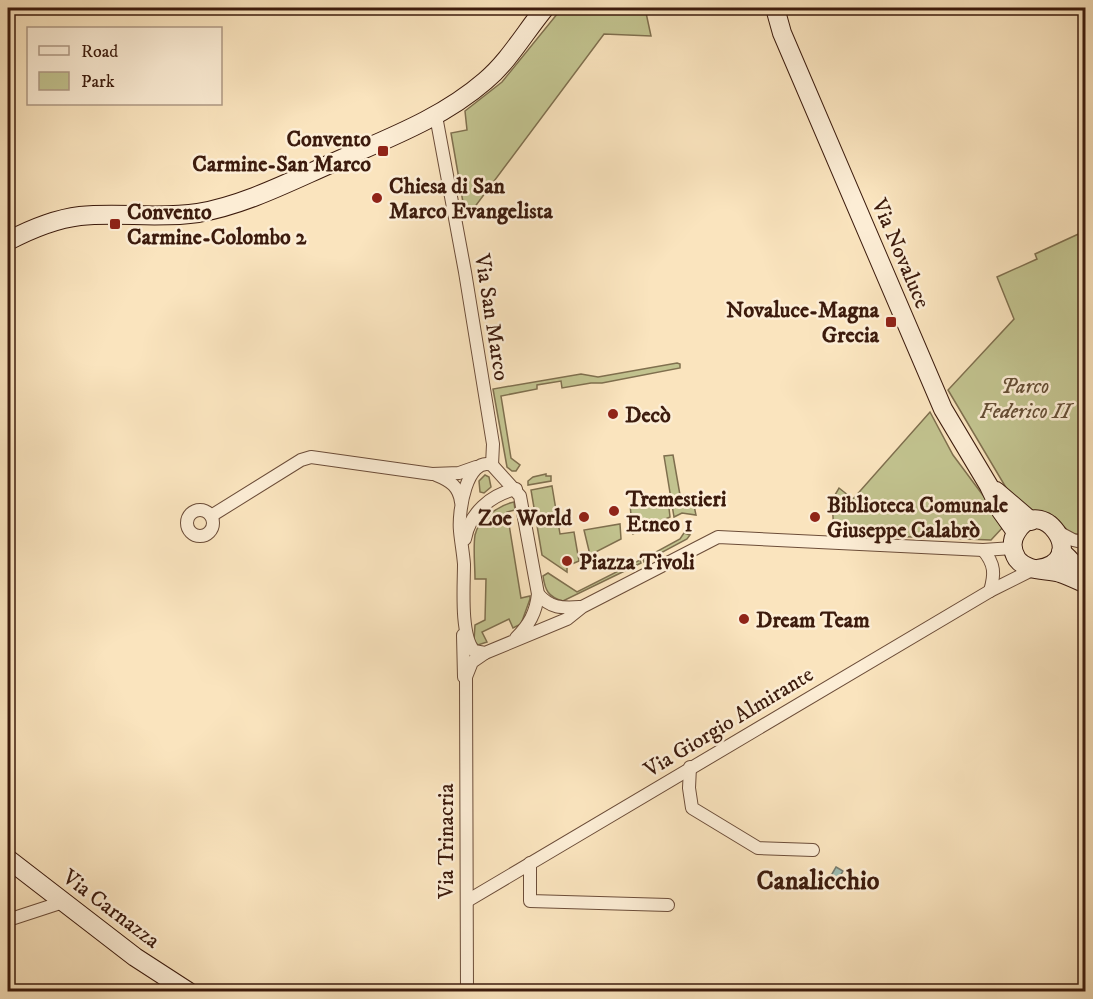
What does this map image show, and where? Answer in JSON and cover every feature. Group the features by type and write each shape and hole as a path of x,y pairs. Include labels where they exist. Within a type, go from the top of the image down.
{"main road":[{"path":"8,241 31,230 81,216 197,213 231,204 283,185 436,116 486,80 504,62 545,8"},
{"path":"765,8 782,33"},
{"path":"774,8 782,33"},
{"name":"Via Novaluce","path":"782,33 943,409 989,486"},
{"path":"989,486 1031,521"},
{"path":"989,486 1025,566 1062,574 1086,584"},
{"path":"1015,546 1025,523 1037,520 1050,523 1060,544 1086,579"},
{"path":"1036,569 1050,566 1058,558 1060,544"},
{"name":"Via Carnazza","path":"8,859 135,957 189,992"}],"street":[{"name":"Via San Marco","path":"436,116 467,284 493,444 492,460"},
{"path":"211,516 301,460 311,457 432,474 459,473 492,460 520,496 538,594 530,622 516,638"},
{"path":"461,504 476,467"},
{"path":"432,474 453,483 460,495 465,622 462,642 466,690"},
{"path":"463,548 470,523 486,502 498,494 516,489"},
{"path":"466,690 467,671 472,662 485,653 567,618 582,607 718,537 983,550 1015,546 1017,567 1013,579"},
{"path":"1060,544 1086,544"},
{"path":"983,550 994,566 994,578 990,591"},
{"name":"Via Giorgio Almirante","path":"466,900 990,591 1036,569"},
{"path":"538,594 559,609 582,607"},
{"path":"465,622 470,646 474,651 485,653"},
{"name":"Via Trinacria","path":"465,992 467,990 466,690"},
{"path":"690,767 689,788 692,808 758,848 813,850"},
{"path":"530,863 530,901 669,905"},
{"path":"8,920 63,902"}],"green space":[{"path":"562,8 645,8 651,36 604,34 468,216 465,214 451,133 467,130 465,111 502,82"},
{"name":"Parco Federico II","path":"1085,231 1085,534 1071,534 1055,517 1031,514 1008,491 948,390 1014,319 997,277 1037,259 1035,254"},
{"path":"680,364 680,368 602,383 562,388 561,381 537,385 537,389 501,396 511,458 520,465 516,471 507,467 493,389 581,374 598,377"},
{"path":"930,412 953,455 1005,525 991,540 834,534 832,500 839,488 853,499"},
{"path":"673,455 680,495 692,496 696,515 682,513 674,517 664,456"},
{"path":"546,474 546,476 551,476 551,481 528,485 528,481 533,477"},
{"path":"485,475 489,477 491,487 484,493 480,492 479,481"},
{"path":"552,486 560,534 574,532 579,561 567,566 567,572 542,555 531,490"},
{"path":"668,499 670,517 633,534 630,505"},
{"path":"514,502 515,510 507,512 521,598 530,596 530,599 521,624 513,628 509,619 482,632 487,642 478,645 474,641 475,625 485,620 486,579 475,579 475,535 480,524 490,514"},
{"path":"620,524 621,539 590,555 584,530"},
{"path":"684,533 690,535 687,539 644,562 643,559 680,539"},
{"path":"640,560 641,563 563,601 548,592 543,576 548,573 577,592"}],"water":[{"path":"836,867 843,871 833,888 828,886 829,879"}],"place":[{"name":"Convento Carmine-San Marco","path":"383,151"},
{"name":"Chiesa di San Marco Evangelista","path":"377,198"},
{"name":"Convento Carmine-Colombo 2","path":"115,224"},
{"name":"Novaluce-Magna Grecia","path":"891,322"},
{"name":"Decò","path":"613,414"},
{"name":"Tremestieri Etneo 1","path":"614,511"},
{"name":"Zoe World","path":"584,517"},
{"name":"Biblioteca Comunale Giuseppe Calabrò","path":"815,517"},
{"name":"Piazza Tivoli","path":"567,561"},
{"name":"Dream Team","path":"744,619"}],"district":[{"name":"Canalicchio","path":"818,880"}]}
